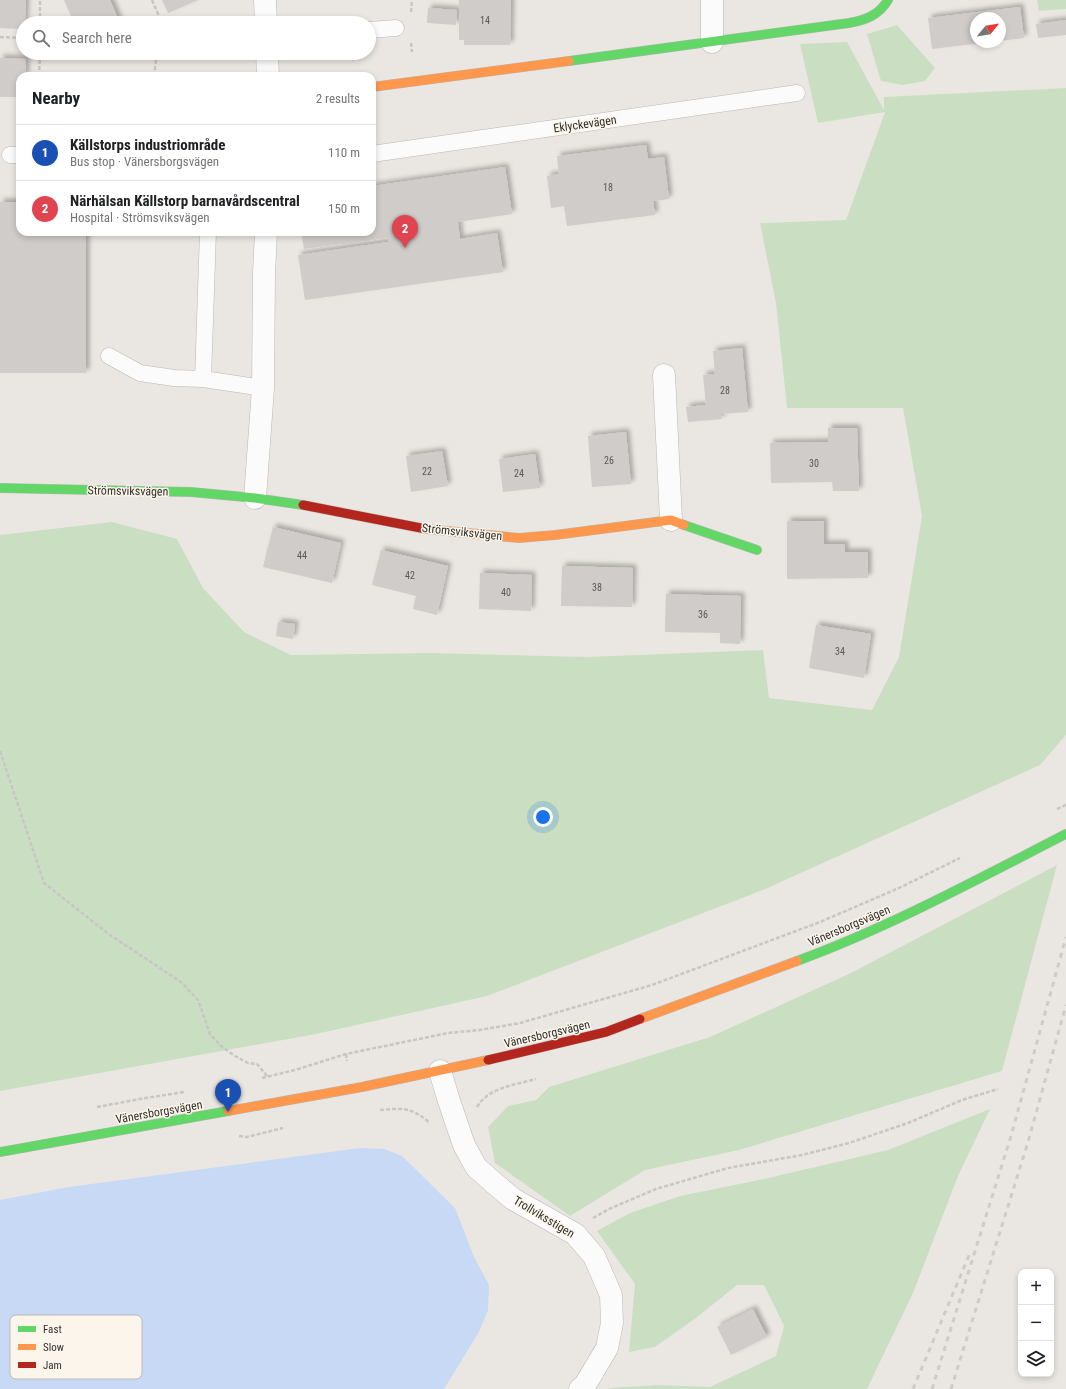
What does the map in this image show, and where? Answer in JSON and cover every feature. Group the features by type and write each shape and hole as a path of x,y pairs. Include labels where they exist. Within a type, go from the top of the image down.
{"street":[{"path":"265,0 266,16"},
{"path":"712,0 712,42"},
{"path":"376,86 834,26 870,19 885,7 888,0"},
{"path":"267,60 268,72"},
{"path":"255,498 263,388 266,236"},
{"path":"664,375 670,520"},
{"name":"Strömsviksvägen","path":"0,488 191,492 255,498 326,509 436,531 519,538 555,535 670,520 757,550"},
{"name":"Vänersborgsvägen","path":"0,1152 228,1112 440,1071 606,1032 838,946 912,912 1066,834"},
{"name":"Trollviksstigen","path":"440,1071 464,1145 476,1167 513,1199 575,1234 594,1256 611,1295 612,1324 607,1348 585,1384 580,1389"}],"lane":[{"path":"376,29 396,28"},
{"name":"Eklyckevägen","path":"376,153 797,93"},
{"path":"203,379 208,236"},
{"path":"109,356 140,373 174,378 203,379 263,388"}],"path":[{"path":"40,0 40,16"},
{"path":"152,0 159,16"},
{"path":"0,37 16,38"},
{"path":"39,72 40,60"},
{"path":"155,72 156,60"},
{"path":"0,751 44,883 110,935 181,982 198,1000 210,1034 221,1046 235,1056 248,1063 257,1064 267,1076"},
{"path":"261,1079 346,1054 448,1032 480,1030 520,1023 586,1005 652,985 730,956 820,922 899,888"},
{"path":"346,1054 347,1061"},
{"path":"477,1108 488,1094 496,1090 536,1079"},
{"path":"575,1234 590,1220 609,1209 656,1189 728,1168 802,1155 849,1143 908,1123 962,1100 998,1089"},
{"path":"95,1108 186,1092"},
{"path":"374,1111 402,1109 414,1111 434,1126"},
{"path":"239,1136 247,1137 284,1128"}],"green space":[{"path":"1037,0 1066,0 1066,9 1039,11"},
{"path":"897,25 935,68 925,81 903,85 881,81 867,34"},
{"path":"847,42 884,110 884,97 1066,88 1066,735 1040,765 763,890 487,996 316,1034 0,1091 0,535 112,522 177,539 203,588 244,632 291,655 430,653 587,657 763,650 769,698 872,710 899,657 922,516 903,408 787,408 776,303 760,223 846,220 885,112 818,123 800,44"},
{"path":"1057,865 1002,1071 739,1150 645,1170 570,1216 495,1163 488,1127 508,1106 536,1100 549,1087 710,1037 851,973"},
{"path":"990,1109 958,1176 913,1293 867,1389 608,1389 658,1385 710,1387 776,1356 784,1326 764,1285 737,1285 696,1318 655,1347 629,1352 635,1284 597,1231 630,1213 680,1196 764,1179 888,1150"}],"water":[{"path":"360,1148 384,1149 402,1156 455,1208 474,1257 489,1285 488,1310 479,1332 444,1389 0,1389 0,1200 69,1187"}],"building":[{"path":"0,0 26,0 25,16 16,16 16,29 0,28"},
{"path":"64,0 110,0 117,16 71,16"},
{"path":"162,0 198,0 168,13"},
{"path":"459,0 511,0 510,45 464,45 464,40 459,40"},
{"path":"1020,7 1024,38 1006,40 1006,12 978,12"},
{"path":"428,8 457,10 456,25 427,23"},
{"path":"970,13 970,44 932,49 928,18"},
{"path":"1066,20 1066,35 1038,38 1036,24"},
{"path":"0,58 26,60 26,72 16,72 16,97 0,97"},
{"path":"646,145 648,159 664,157 669,199 653,201 655,215 567,226 564,206 551,208 547,176 559,174 557,156"},
{"path":"505,167 512,214 458,222 460,239 497,233 503,272 305,300 298,255 388,242 388,238 304,249 302,236 376,236 376,185"},
{"path":"0,202 16,202 16,236 86,236 86,373 0,373"},
{"path":"742,348 748,412 720,414 722,419 688,422 686,407 706,405 703,375 715,374 713,351"},
{"path":"828,428 857,428 859,491 833,491 832,482 771,483 770,443 828,442"},
{"path":"626,432 631,484 592,487 588,436"},
{"path":"442,451 448,486 411,492 406,456"},
{"path":"535,454 540,488 503,492 499,459"},
{"path":"787,521 824,521 824,544 845,544 845,552 868,552 868,578 787,579"},
{"path":"273,527 341,543 332,583 263,567"},
{"path":"381,550 448,566 437,615 413,609 416,596 372,585"},
{"path":"562,566 633,568 632,607 561,606"},
{"path":"480,573 532,575 531,611 479,609"},
{"path":"666,594 741,596 740,644 720,643 720,633 665,632"},
{"path":"278,622 295,624 293,639 276,636"},
{"path":"816,625 871,634 864,678 809,668"},
{"path":"753,1309 767,1337 731,1355 717,1327"}],"railway":[{"path":"932,1389 1011,1136 1066,937"},
{"path":"951,1389 1028,1142 1066,1005"},
{"path":"913,1389 970,1253"}],"traffic: fast":[{"path":"569,61 849,23 872,16 880,10 888,0"},
{"path":"0,488 191,492 255,498 303,505"},
{"path":"684,525 757,550"},
{"path":"797,961 832,948 900,918 1066,834"},
{"path":"0,1152 228,1111"}],"traffic: slow":[{"path":"376,86 569,61"},
{"path":"426,529 519,538 555,535 671,520 684,525"},
{"path":"640,1019 797,961"},
{"path":"228,1111 362,1087 488,1060"}],"traffic: jam":[{"path":"303,505 426,529"},
{"path":"488,1060 606,1032 640,1019"}],"place":[{"name":"Närhälsan Källstorp barnavårdscentral","path":"405,248"},
{"name":"Källstorps industriområde","path":"228,1112"}]}
